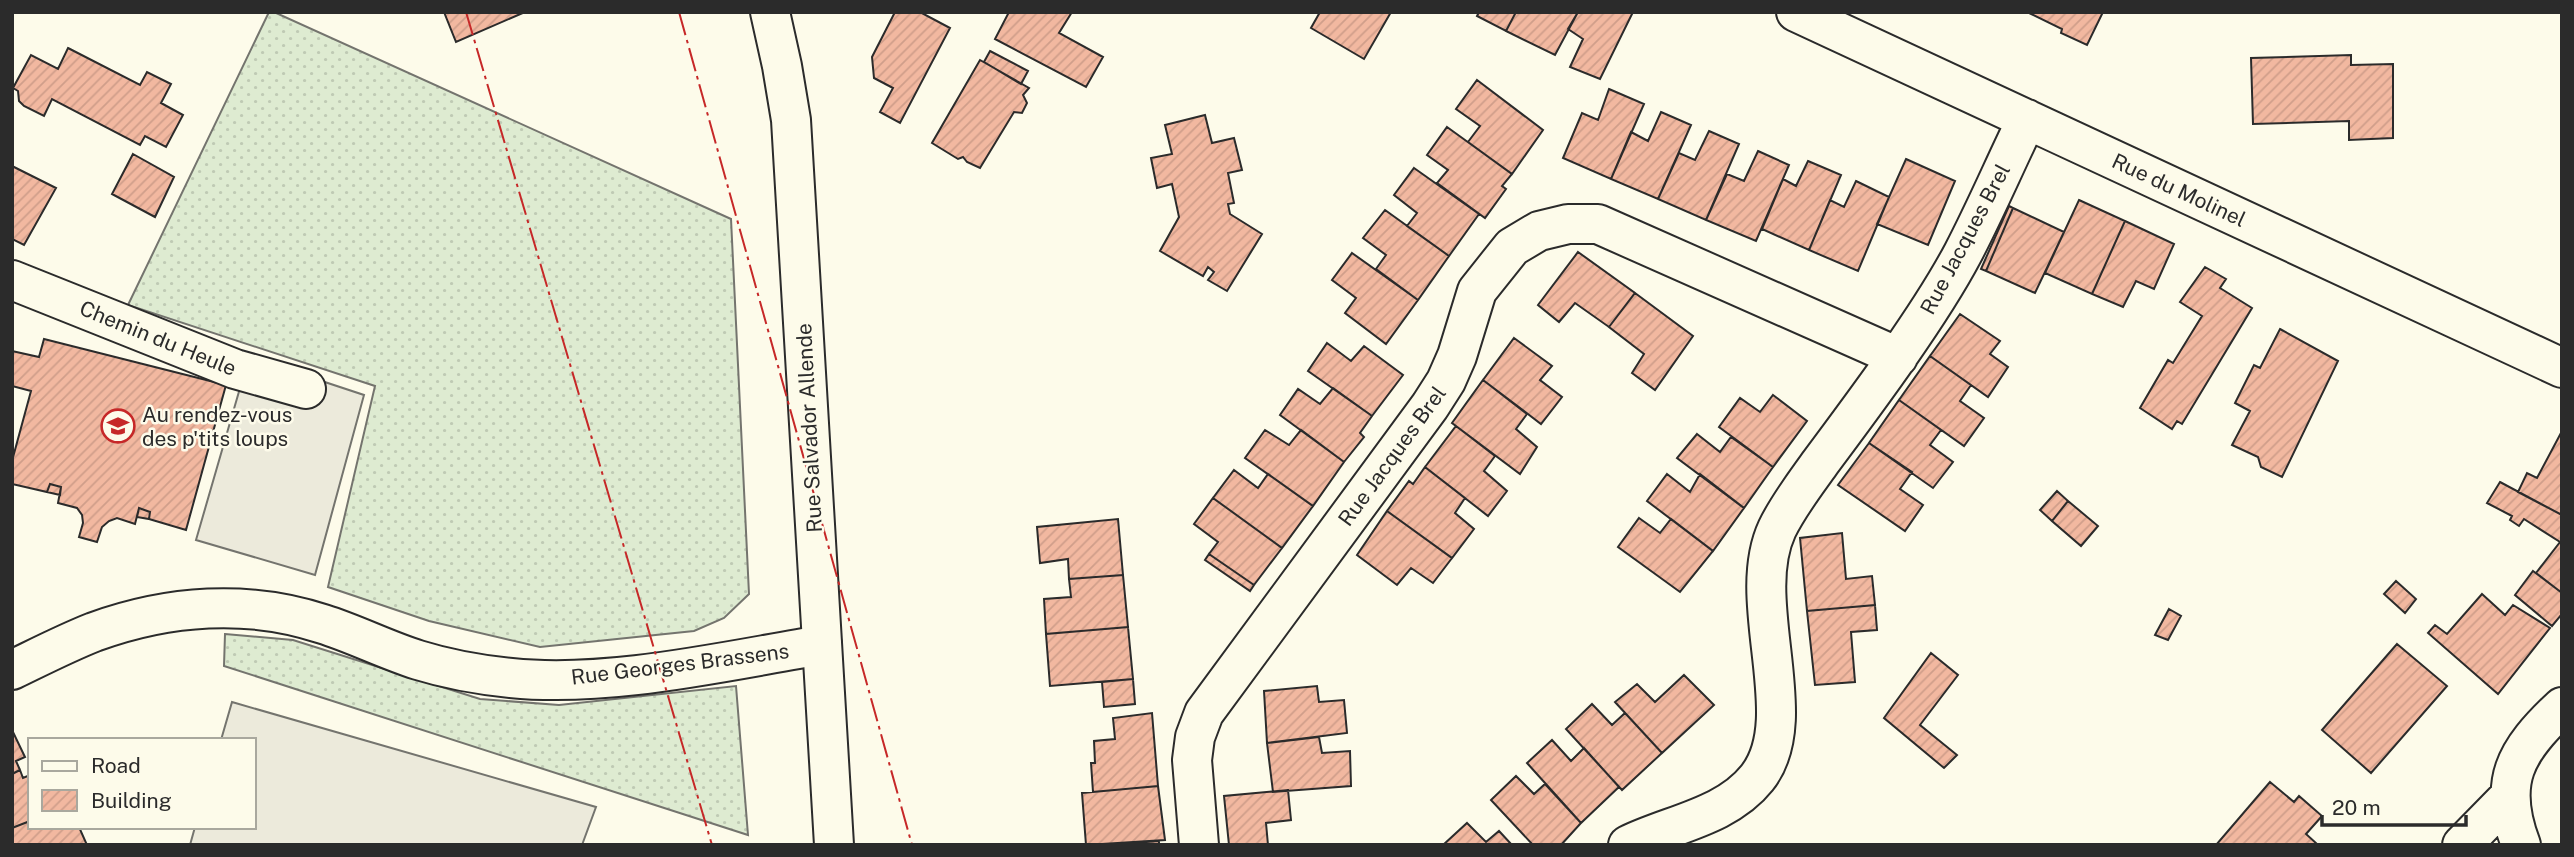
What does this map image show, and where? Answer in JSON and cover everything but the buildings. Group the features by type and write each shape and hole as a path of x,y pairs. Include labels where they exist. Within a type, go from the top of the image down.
{"street":[{"name":"Rue Salvador Allende","path":"770,12 791,120 834,845"},
{"name":"Rue du Molinel","path":"1796,12 2562,368"},
{"name":"Rue Jacques Brel","path":"1628,845 1721,807 1737,797 1758,777 1770,754 1777,725 1767,608 1768,563 1776,530 1798,494 1898,357 1935,300 1962,253 2027,119"},
{"name":"Rue Jacques Brel","path":"1199,845 1192,760 1195,737 1204,713 1430,406 1446,381 1457,356 1477,291 1512,247 1539,231 1568,223 1598,224 1898,357"},
{"name":"Chemin du Heule","path":"12,280 235,369 306,389"},
{"name":"Rue Georges Brassens","path":"12,670 93,633 148,615 192,609 270,611 322,623 418,660 511,678 609,678 822,645"},
{"path":"2521,845 2509,797 2515,767 2522,752 2562,707"},
{"path":"2462,845 2509,797"}],"green space":[{"path":"269,12 731,219 749,594 724,618 694,631 540,647 429,621 328,587 375,386 128,305"},
{"path":"225,634 293,640 480,699 559,705 736,686 748,835 224,666"}],"shaded area":[{"path":"249,357 364,395 315,575 196,540"},
{"path":"232,702 596,807 582,845 190,845 194,829 256,829 256,738 222,738"}],"power":[{"path":"466,12 712,845"},
{"path":"679,12 912,845"}],"place":[{"name":"Au rendez-vous des p'tits loups","path":"118,426"}]}
